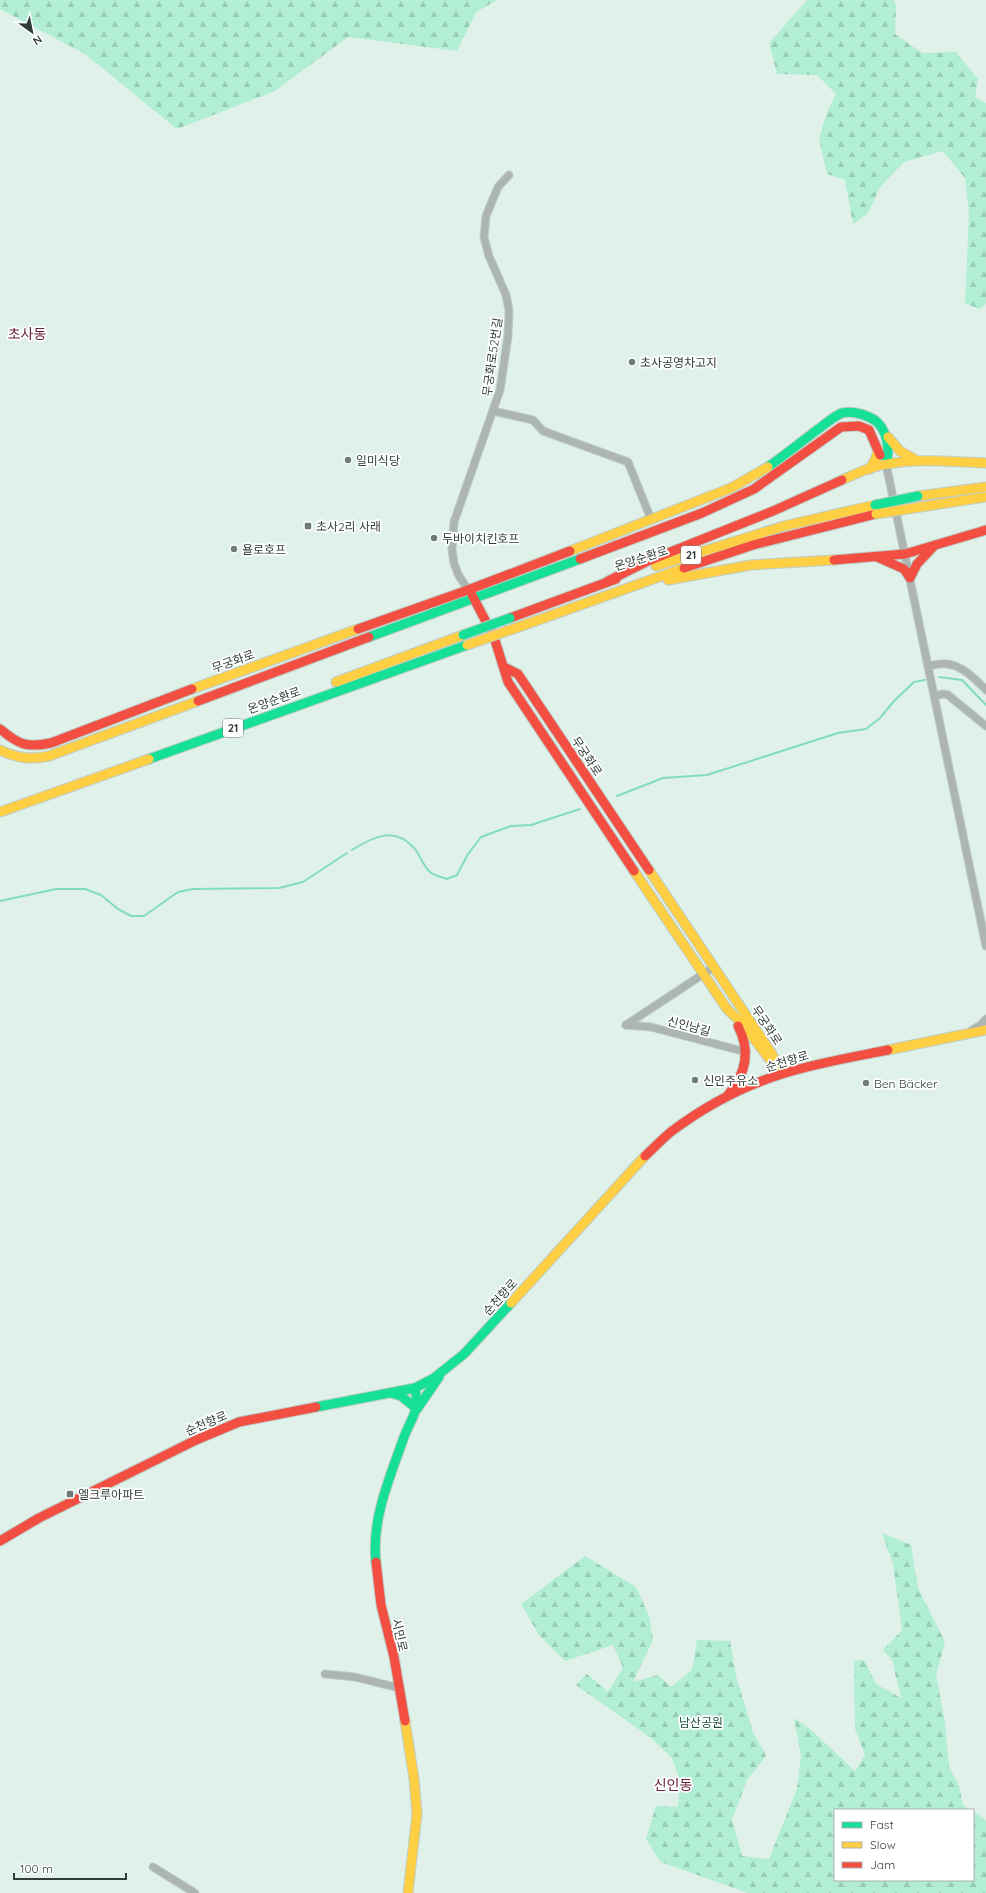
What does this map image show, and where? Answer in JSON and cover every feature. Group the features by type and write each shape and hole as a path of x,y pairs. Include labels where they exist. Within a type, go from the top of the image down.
{"main road":[{"path":"468,590 731,488 749,479 769,466 825,424 843,413 854,413 873,418 880,425 893,446 903,454 920,462"},
{"path":"0,750 20,760 36,760 57,754 474,599 727,502 766,482 841,427 852,425 860,426 869,430 874,436 878,449 886,464"},
{"path":"885,433 889,454 886,464"},
{"path":"870,469 876,458 878,449"},
{"path":"608,581 642,563 774,511 870,469 886,464 920,462 986,463"},
{"name":"21","path":"876,509 918,496 986,487"},
{"name":"21","path":"876,509 920,506 986,497"},
{"name":"온양순환로","path":"0,803 608,581 776,528 876,509"},
{"name":"온양순환로","path":"0,812 642,582 753,545 876,509"},
{"path":"642,582 676,579 751,565 826,561 905,554 986,530"},
{"path":"875,556 904,569 910,578 917,564 927,552 937,544"},
{"name":"무궁화로","path":"0,729 12,739 33,747 51,743 240,671 468,590 484,615 506,668 508,682 727,1009 737,1016 767,1058 781,1074"},
{"name":"무궁화로","path":"506,668 518,674 772,1054 781,1074"},
{"path":"722,1100 731,1092 743,1074 746,1052 741,1032 727,1009"},
{"name":"순천향로","path":"0,1541 39,1518 102,1486 196,1440 239,1422 415,1388 444,1371 464,1354 642,1159 671,1132 722,1100 781,1074 836,1060 986,1030"},
{"path":"388,1392 401,1396 417,1409 444,1371"},
{"name":"시민로","path":"408,1893 417,1814 414,1780 399,1688 379,1593 375,1549 377,1522 383,1499 405,1435 417,1409 415,1388"}],"street":[{"name":"무궁화로52번길","path":"468,590 458,574 454,563 452,549 454,522 500,390 508,336 509,310 506,295 489,256 484,237 486,216 498,187 509,174"},
{"path":"493,411 533,420 543,430 628,462 651,519"},
{"path":"886,464 986,946"},
{"path":"928,666 947,664 955,666 966,672 986,690"},
{"path":"934,696 943,694 948,695 986,726"},
{"path":"703,973 714,967"},
{"name":"신인남길","path":"703,973 626,1025 651,1027 746,1052"},
{"path":"966,1034 981,1026 986,1020"},
{"path":"325,1674 355,1677 399,1688"},
{"path":"153,1867 195,1893"}],"green space":[{"path":"0,0 497,0 476,12 457,51 348,37 275,91 177,129 85,54 0,9"},
{"path":"807,0 894,0 896,5 895,34 922,53 956,52 978,79 975,97 986,103 986,304 979,309 965,303 969,214 965,178 943,151 904,162 880,187 868,213 853,224 845,180 827,174 819,139 826,115 836,94 817,75 777,74 769,43"},
{"name":"남산공원","path":"882,1533 911,1545 918,1588 945,1642 936,1675 945,1723 949,1767 959,1786 963,1805 969,1809 834,1809 834,1881 974,1881 974,1813 986,1820 986,1893 748,1893 661,1862 646,1839 656,1806 678,1807 680,1780 672,1758 651,1738 576,1685 587,1674 608,1692 623,1668 613,1645 565,1661 539,1635 521,1604 585,1556 636,1587 649,1616 653,1640 633,1682 658,1675 671,1687 692,1670 697,1640 730,1641 736,1676 753,1732 766,1756 747,1780 732,1820 742,1856 769,1859 797,1789 801,1756 794,1718 810,1729 855,1771 865,1755 855,1729 854,1661 864,1660 876,1684 901,1698 892,1660 883,1650 902,1630 893,1564"}],"waterway":[{"path":"939,677 962,680 986,705"},
{"path":"617,796 663,778 707,775 838,733 866,729 880,718 894,701 914,682 925,680"},
{"path":"352,850 376,837 400,837 415,849 430,872 447,879 457,875 468,854 481,837 511,826 531,825 580,809"},
{"path":"0,901 56,889 85,889 101,895 118,909 131,916 144,916 178,892 193,889 279,888 303,882 347,853"}],"traffic: fast":[{"path":"768,467 832,418 846,412 867,416 879,424 882,428 887,443 888,454 886,464"},
{"path":"875,505 918,496"},
{"path":"369,637 580,559"},
{"path":"463,635 510,618"},
{"path":"149,759 467,645"},
{"path":"316,1407 415,1388 434,1378 464,1354 511,1303"},
{"path":"391,1393 401,1396 417,1409 439,1377"},
{"path":"376,1562 376,1530 379,1515 393,1468 416,1409 417,1403 415,1388"}],"traffic: slow":[{"path":"888,437 900,451 916,460"},
{"path":"870,469 876,458 878,449"},
{"path":"842,480 870,468 900,462 937,461 986,463"},
{"path":"570,551 731,488 768,467"},
{"path":"918,496 986,487"},
{"path":"920,507 986,497"},
{"path":"656,566 784,526 875,505"},
{"path":"876,514 920,507"},
{"path":"668,580 751,565 834,560"},
{"path":"513,629 684,568"},
{"path":"192,689 358,629"},
{"path":"467,645 513,629"},
{"path":"336,682 463,635"},
{"path":"0,750 24,758 49,756 198,701"},
{"path":"0,812 149,759"},
{"path":"649,870 772,1054 777,1064"},
{"path":"634,871 727,1009 742,1023 781,1074"},
{"path":"888,1050 986,1030"},
{"path":"511,1303 645,1156"},
{"path":"405,1721 414,1779 417,1814 408,1893"}],"traffic: jam":[{"path":"580,559 702,513 754,489 841,427 859,426 869,430 880,455"},
{"path":"608,581 648,561 773,511 842,480"},
{"path":"684,568 753,545 876,514"},
{"path":"834,560 905,554 986,530"},
{"path":"877,557 904,569 910,578 917,564 934,546"},
{"path":"358,629 468,590 570,551"},
{"path":"510,618 616,579"},
{"path":"472,595 494,637 508,682 634,871"},
{"path":"198,701 369,637"},
{"path":"506,668 518,674 649,870"},
{"path":"0,729 13,739 24,744 36,745 51,743 192,689"},
{"path":"728,1095 739,1079 745,1062 744,1044 738,1026"},
{"path":"645,1156 668,1134 684,1122 738,1091 782,1074 835,1060 888,1050"},
{"path":"0,1541 39,1518 196,1440 239,1422 316,1407"},
{"path":"376,1562 381,1605 394,1657 405,1721"}],"place":[{"name":"초사공영차고지","path":"632,362"},
{"name":"일미식당","path":"348,460"},
{"name":"초사2리 사래","path":"308,526"},
{"name":"두바이치킨호프","path":"434,538"},
{"name":"욜로호프","path":"234,549"},
{"name":"신인주유소","path":"695,1080"},
{"name":"Ben Bäcker","path":"866,1083"},
{"name":"엘크루아파트","path":"70,1494"}],"district":[{"name":"초사동","path":"27,334"},
{"name":"신인동","path":"673,1785"}]}
